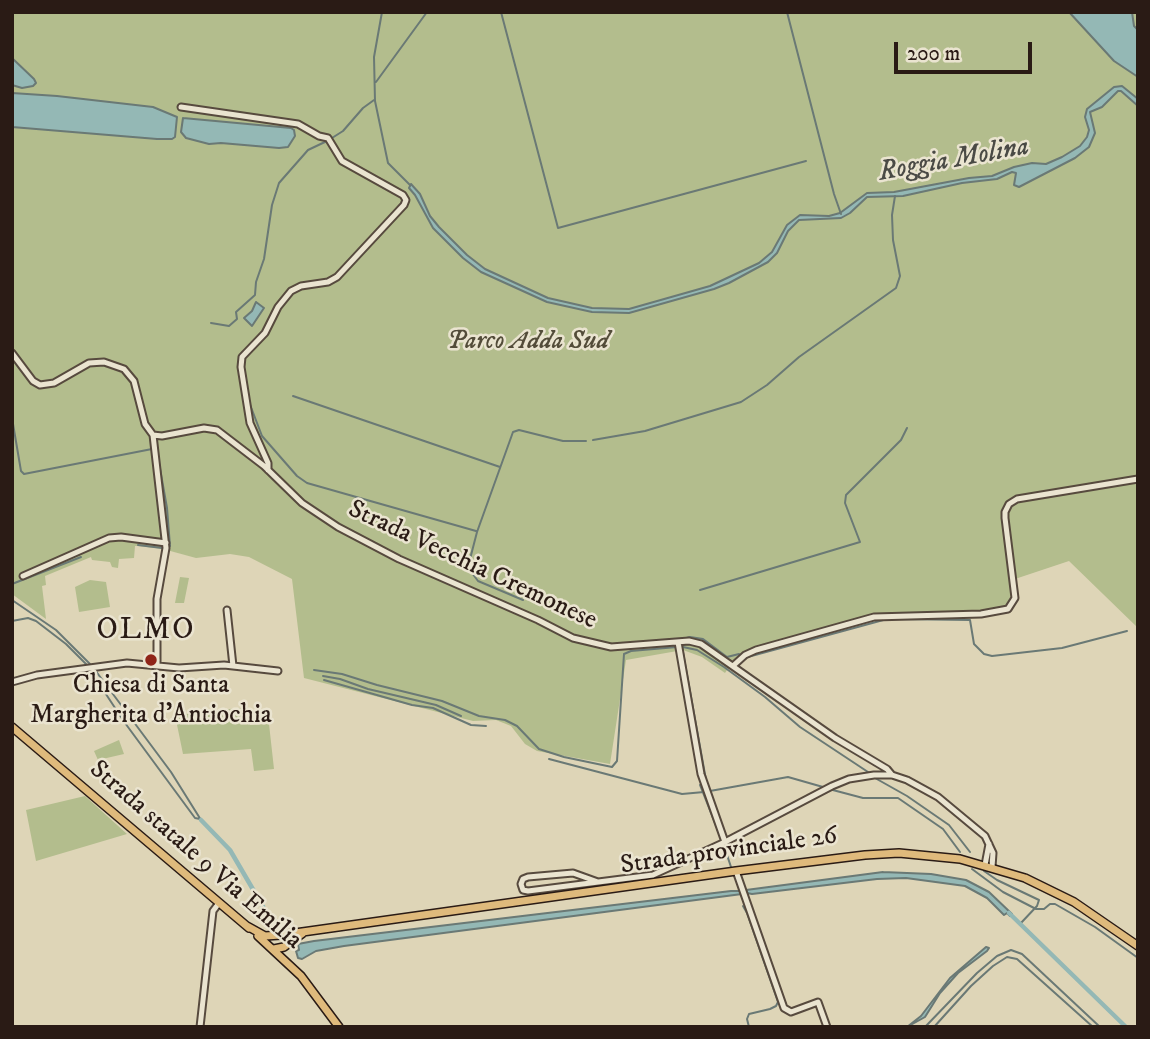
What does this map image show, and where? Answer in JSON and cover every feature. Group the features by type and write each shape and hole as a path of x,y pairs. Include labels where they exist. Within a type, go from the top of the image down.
{"main road":[{"name":"Strada statale 9 Via Emilia","path":"12,727 274,949 288,962 339,1027"},
{"name":"Strada provinciale 26","path":"247,926 265,936 281,935 885,853 939,856 989,866 1033,881 1065,897 1138,946"},
{"name":"Strada provinciale 26","path":"274,949 284,947 307,932"},
{"path":"274,949 276,940 281,935"},
{"path":"288,962 286,949 290,941"}],"street":[{"path":"181,107 293,123 330,141 342,162 403,195 405,203 337,277 328,282 301,286 291,291 278,307 265,333 242,357 241,367 250,423 268,463 268,470"},
{"path":"12,353 33,381 40,385 54,383 89,363 104,362 124,369 134,381 145,424 153,435 166,543 165,564 157,598 157,666"},
{"name":"Strada Vecchia Cremonese","path":"153,435 162,436 199,428 220,432 268,470 302,503 346,531 398,559 573,638 618,647 678,642 701,644 835,738 887,769 892,775 939,797 982,833 994,855 989,866"},
{"path":"734,665 755,650 874,617 975,615 1004,611 1014,602 1005,518 1009,504 1017,499 1138,479"},
{"path":"23,576 109,538 166,543"},
{"path":"227,610 233,666"},
{"path":"678,642 701,774 723,843"},
{"path":"12,682 37,675 127,663 179,668 233,666 278,671"},
{"path":"598,882 573,873 528,877 523,879 521,884 523,890 528,891 653,875 723,843 832,786 856,778 892,775"},
{"path":"736,872 784,1008 791,1012 818,1002 827,1027"},
{"path":"578,886 582,881 581,875"},
{"path":"200,1027 213,911 219,902"}],"green space":[{"name":"Parco Adda Sud","path":"12,12 1138,12 1138,628 1069,561 1012,580 1013,598 1008,607 976,613 892,613 863,617 747,650 749,653 731,664 725,673 702,657 683,650 626,660 610,764 537,751 525,744 511,726 496,720 473,721 304,678 292,579 249,557 230,554 196,558 163,549 135,546 134,558 119,559 118,568 112,567 110,562 92,560 91,557 45,576 46,585 42,586 46,619 12,594"},
{"path":"180,577 189,578 184,603 175,603"},
{"path":"90,580 106,582 110,607 79,612 75,587"},
{"path":"248,707 250,725 269,724 274,769 254,771 251,749 183,754 175,715"},
{"path":"119,740 124,754 98,760 94,751"},
{"path":"85,796 127,834 36,861 26,810"}],"water":[{"path":"1069,12 1132,12 1134,26 1138,30 1138,77 1114,61"},
{"path":"12,58 34,79 36,83 33,86 22,88 12,85"},
{"path":"1122,86 1138,99 1138,106 1118,91 1102,107 1090,112 1095,133 1089,147 1075,158 1019,187 1014,185 1016,173 1012,172 997,179 962,183 903,196 867,197 841,218 799,220 788,231 777,253 768,262 729,283 629,313 592,312 547,302 481,272 433,228 409,188 411,184 420,194 430,216 439,227 485,269 548,298 592,308 629,309 710,286 759,263 772,252 787,225 800,215 829,216 840,213 867,193 894,192 992,176 1014,167 1032,163 1046,164 1062,157 1080,146 1087,137 1087,109 1114,87"},
{"path":"12,93 153,107 177,117 175,137 157,139 12,127"},
{"path":"183,118 291,128 295,136 288,147 279,148 209,144 186,138 181,132"},
{"path":"256,302 264,308 252,326 244,318 252,311"},
{"path":"883,872 931,874 966,880 989,892 1012,914 1004,915 987,898 965,886 906,878 752,894 746,890"},
{"path":"741,891 742,894 344,946 316,951 302,959 298,958 296,951 299,950 298,944 314,941"},
{"path":"986,947 989,948 987,951 958,973 940,993 925,1017 907,1027 921,1016 950,978"}],"waterway":[{"name":"Roggia Molina","path":"382,12 374,57 375,101 388,163 410,185"},
{"path":"376,82 427,12"},
{"path":"501,12 558,228 806,161"},
{"path":"787,12 841,214"},
{"path":"332,138 343,131 363,108 374,100"},
{"path":"211,323 229,326 237,319 236,312 255,295 256,282 264,259 272,205 279,183 308,150 327,141"},
{"path":"593,440 645,431 741,402 896,288 900,276 893,240 892,215 895,196"},
{"path":"293,396 500,467"},
{"path":"249,402 262,436 297,476 307,483 476,531"},
{"path":"12,418 21,471 24,474 152,449"},
{"path":"700,590 860,542 845,503 846,495 901,440 907,428"},
{"path":"523,600 478,581 469,563 477,532 513,432 519,430 563,441 586,441"},
{"path":"159,463 170,546"},
{"path":"138,545 162,548"},
{"path":"12,584 81,557"},
{"path":"12,600 56,630 92,666"},
{"path":"12,621 28,618 36,621 66,644 87,665"},
{"path":"744,658 887,619"},
{"path":"893,619 970,620 974,644 984,654 992,656 1062,648 1127,631"},
{"path":"683,639 703,639 727,657 739,654"},
{"path":"314,670 342,674 442,701 479,716 505,720 517,726 539,749 612,767 617,761 624,654 677,647"},
{"path":"682,647 706,780"},
{"path":"683,647 697,650 724,667 800,727 868,772"},
{"path":"90,670 125,723 195,818 200,819"},
{"path":"95,670 171,772 201,820"},
{"path":"323,676 436,705 461,716"},
{"path":"324,680 412,705 433,708 471,725 486,726"},
{"path":"549,759 682,794 704,792"},
{"path":"710,791 788,777 823,787"},
{"path":"875,778 949,825 970,852"},
{"path":"700,785 722,841"},
{"path":"829,789 863,798 898,798 943,829 960,852"},
{"path":"201,820 230,850 265,910 281,927"},
{"path":"724,846 731,867"},
{"path":"972,869 1003,892 1036,909 1055,904 1095,927 1138,958"},
{"path":"984,871 1039,900 1037,906 1020,924"},
{"path":"743,906 778,1002 770,1009 749,1014 749,1027"},
{"path":"1009,913 1126,1027"},
{"path":"925,1027 977,973 997,956 1011,950 1022,954 1100,1027"},
{"path":"934,1027 971,986 1007,957 1017,959 1093,1027"}],"place":[{"name":"Chiesa di Santa Margherita d'Antiochia","path":"151,660"}],"district":[{"name":"OLMO","path":"146,632"}]}
